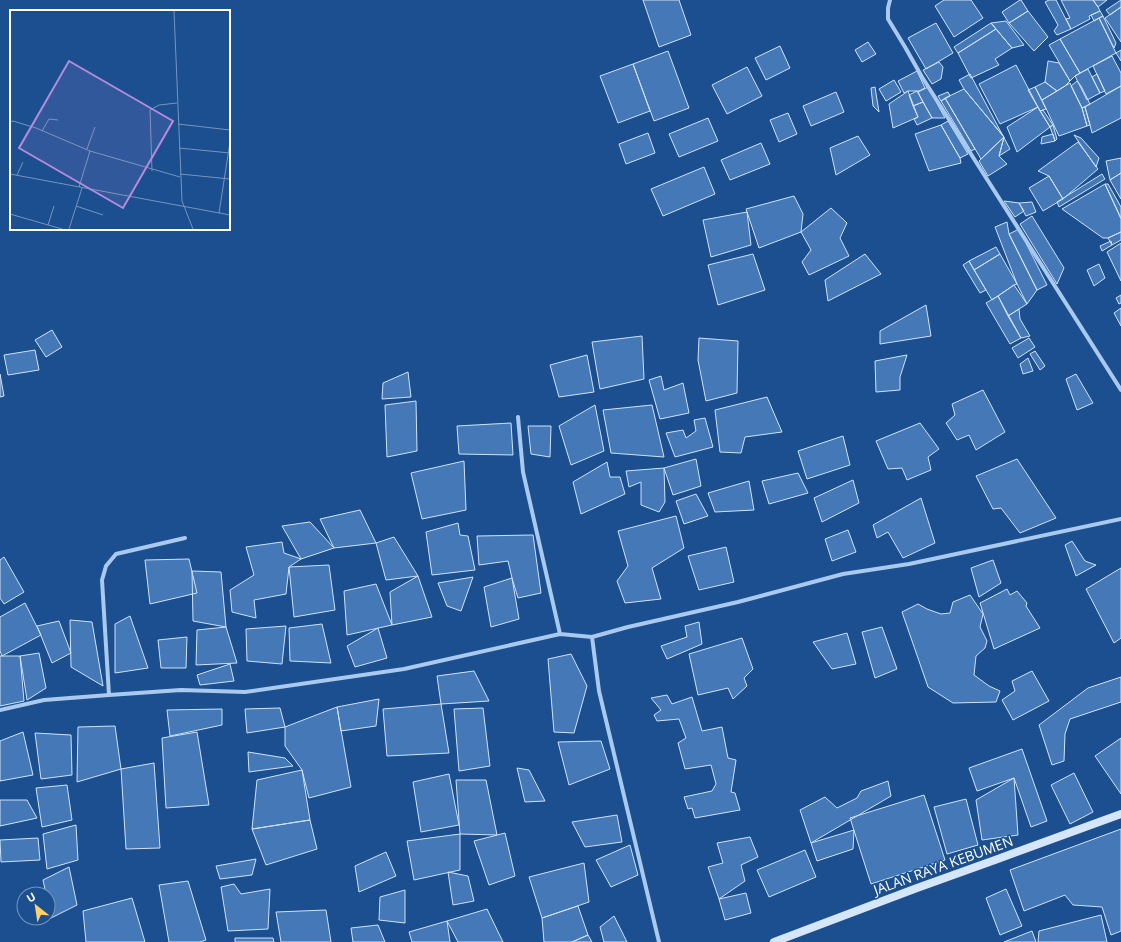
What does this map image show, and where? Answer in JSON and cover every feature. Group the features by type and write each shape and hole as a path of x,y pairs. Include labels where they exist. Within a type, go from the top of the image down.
{"street":[{"path":"890,0 888,19 922,77 1121,390"},
{"path":"518,417 523,472 560,634"},
{"path":"0,710 44,700 109,695 181,690 245,692 404,669 560,634 592,637 628,627 738,602 843,574 909,564 1121,519"},
{"path":"109,695 102,580 106,566 116,554 185,538"},
{"path":"592,637 600,691 660,942"},
{"name":"JALAN RAYA KEBUMEN","path":"774,942 916,888 1121,814"}],"building":[{"path":"643,0 679,0 691,35 659,47"},
{"path":"944,0 971,0 983,18 954,37 935,6"},
{"path":"1020,0 1028,11 1009,23 1002,12"},
{"path":"1049,0 1056,0 1071,29 1057,35 1054,31 1058,25 1045,2"},
{"path":"1061,0 1093,0 1100,11 1089,16 1090,19 1071,29 1066,19 1070,18"},
{"path":"1093,0 1107,0 1098,7"},
{"path":"1121,0 1121,7 1110,15 1106,10"},
{"path":"1121,7 1121,42 1105,18"},
{"path":"1028,11 1048,37 1034,51 1009,23"},
{"path":"1100,11 1103,16 1094,21 1091,15"},
{"path":"1103,16 1116,43 1114,48 1099,18"},
{"path":"1099,18 1116,53 1080,73 1060,39"},
{"path":"1006,21 1024,45 1012,48 991,23"},
{"path":"936,23 953,53 926,69 908,38"},
{"path":"991,23 996,29 958,53 954,47"},
{"path":"996,29 1012,48 995,59 999,65 971,78 958,53"},
{"path":"1060,39 1080,73 1070,81 1049,45"},
{"path":"868,42 876,54 862,62 855,50"},
{"path":"780,46 790,68 766,80 755,58"},
{"path":"1121,50 1121,61 1116,53"},
{"path":"668,51 689,108 654,121 633,64"},
{"path":"1112,56 1121,73 1121,86 1106,94 1093,66"},
{"path":"1048,61 1059,63 1070,81 1057,91 1045,82"},
{"path":"939,62 943,67 941,79 932,84 923,70"},
{"path":"633,64 650,111 618,123 600,76"},
{"path":"1016,65 1038,107 1000,124 979,84"},
{"path":"747,67 762,96 727,114 712,85"},
{"path":"1088,69 1100,93 1087,100 1075,76"},
{"path":"917,71 925,88 919,91 908,91 904,93 898,81"},
{"path":"970,74 1003,136 964,89 959,80"},
{"path":"1097,74 1105,91 1100,93 1092,77"},
{"path":"894,80 901,92 886,101 879,89"},
{"path":"1077,81 1090,104 1082,108 1071,86"},
{"path":"1045,82 1057,91 1042,100 1035,87"},
{"path":"1070,83 1082,108 1087,126 1059,136 1042,100"},
{"path":"1121,86 1121,118 1092,133 1085,107"},
{"path":"875,87 879,112 873,106 871,88"},
{"path":"928,87 945,118 932,118 923,102 918,92"},
{"path":"1035,87 1046,109 1040,111 1028,90"},
{"path":"964,89 1004,137 981,159 945,98"},
{"path":"908,91 918,117 893,128 889,104"},
{"path":"917,91 923,102 913,106 909,95"},
{"path":"836,92 844,112 811,126 803,106"},
{"path":"948,92 950,96 941,101 938,96"},
{"path":"945,98 975,149 971,151 941,101"},
{"path":"923,102 932,118 917,125 914,119 918,117 913,106"},
{"path":"1038,107 1050,127 1017,152 1007,127"},
{"path":"1085,107 1090,125 1087,126 1082,108"},
{"path":"1043,110 1053,125 1050,127 1040,111"},
{"path":"788,113 797,134 779,142 770,120"},
{"path":"708,118 718,141 679,157 669,134"},
{"path":"948,121 968,154 960,158 941,125"},
{"path":"941,125 960,158 961,163 929,171 915,134"},
{"path":"1053,125 1057,139 1055,141 1050,127"},
{"path":"648,133 655,153 626,164 619,144"},
{"path":"1053,134 1055,141 1041,144 1042,137"},
{"path":"1074,135 1081,138 1099,158 1096,167"},
{"path":"858,136 870,155 836,175 830,148"},
{"path":"1004,137 999,156 1007,164 988,176 979,161"},
{"path":"1004,138 1010,149 999,156"},
{"path":"1078,142 1098,169 1063,199 1049,176 1038,171"},
{"path":"761,143 770,164 730,180 721,160"},
{"path":"1121,158 1121,173 1110,180 1106,161"},
{"path":"704,167 715,194 663,216 651,189"},
{"path":"1121,173 1121,199 1110,180"},
{"path":"1102,174 1105,179 1059,207 1057,202"},
{"path":"1049,176 1063,199 1043,211 1029,188"},
{"path":"1105,184 1121,219 1121,232 1108,238 1103,238 1062,209"},
{"path":"1105,184 1108,184 1121,207 1121,218"},
{"path":"794,196 803,214 801,232 759,248 746,209"},
{"path":"1004,201 1019,203 1024,211 1015,217"},
{"path":"1032,202 1036,212 1026,216 1019,203"},
{"path":"831,208 847,223 840,238 849,256 809,275 802,262 811,250 801,232"},
{"path":"747,212 751,245 711,257 703,220"},
{"path":"1032,216 1064,268 1057,284 1020,224"},
{"path":"1007,222 1009,234 1037,290 1027,304 1017,284 995,227"},
{"path":"1019,229 1047,285 1037,290 1009,234"},
{"path":"1121,232 1121,240 1112,245 1108,238"},
{"path":"1111,241 1112,245 1102,251 1100,246"},
{"path":"1121,243 1121,281 1107,252"},
{"path":"996,247 1000,254 974,270 969,261"},
{"path":"753,254 765,290 718,305 708,265"},
{"path":"865,254 881,274 828,301 825,280"},
{"path":"1000,254 1017,284 992,300 974,270"},
{"path":"969,261 986,290 980,293 963,265"},
{"path":"1099,264 1105,278 1094,286 1087,270"},
{"path":"1014,285 1027,304 1008,316 998,296"},
{"path":"1121,295 1121,303 1119,304 1116,298"},
{"path":"998,296 1021,338 1010,344 986,303"},
{"path":"926,305 931,336 880,344 880,331"},
{"path":"1121,308 1121,326 1114,313"},
{"path":"1019,309 1020,319 1030,336 1021,338 1008,316"},
{"path":"52,330 62,347 46,357 35,340"},
{"path":"642,336 644,379 600,389 592,342"},
{"path":"699,338 738,341 737,393 706,401 698,360"},
{"path":"1029,338 1035,347 1018,358 1012,348"},
{"path":"35,350 39,370 8,375 4,355"},
{"path":"1035,351 1045,366 1040,370 1030,354"},
{"path":"587,355 594,392 559,397 550,365"},
{"path":"907,355 900,377 900,390 876,392 875,361"},
{"path":"1028,358 1033,371 1023,374 1020,364"},
{"path":"408,372 411,397 382,399 383,383"},
{"path":"0,374 4,396 0,397"},
{"path":"1076,374 1093,403 1077,410 1066,379"},
{"path":"661,376 664,390 683,383 689,413 660,419 649,380"},
{"path":"983,390 1005,432 976,450 969,435 957,440 946,423 955,415 952,404"},
{"path":"767,397 782,432 745,437 741,453 720,452 715,410"},
{"path":"416,401 417,451 387,457 385,405"},
{"path":"595,405 604,451 571,465 559,426"},
{"path":"652,405 664,457 611,453 603,410"},
{"path":"705,418 713,447 675,457 666,433 683,430 686,438 696,431 694,420"},
{"path":"511,423 513,455 459,454 457,426"},
{"path":"920,423 939,449 928,457 931,470 907,480 902,468 888,469 876,441"},
{"path":"528,426 551,426 550,457 531,454"},
{"path":"843,436 850,465 807,479 798,451"},
{"path":"696,459 701,486 673,495 664,468"},
{"path":"1017,459 1056,518 1020,533 1001,508 993,509 976,476"},
{"path":"464,461 466,510 422,519 411,473"},
{"path":"607,462 610,477 620,477 625,494 581,514 573,482"},
{"path":"664,468 665,502 659,512 641,505 641,482 629,487 626,471"},
{"path":"798,473 808,493 769,504 762,481"},
{"path":"853,480 859,503 822,522 814,498"},
{"path":"749,481 754,510 715,512 708,493"},
{"path":"696,494 708,516 684,524 676,501"},
{"path":"921,498 935,543 903,558 888,532 877,538 873,525"},
{"path":"360,510 376,543 334,548 320,519"},
{"path":"676,516 684,548 652,568 661,599 625,603 617,581 628,566 618,531"},
{"path":"310,522 334,548 301,559 282,526"},
{"path":"458,523 460,535 468,536 475,570 432,575 426,532"},
{"path":"848,530 856,552 832,561 825,539"},
{"path":"533,535 541,593 518,598 508,561 479,565 477,536"},
{"path":"394,537 418,576 386,580 376,543"},
{"path":"1072,541 1085,561 1096,565 1076,576 1065,545"},
{"path":"282,542 284,553 301,559 289,567 286,594 254,600 256,618 232,612 230,590 254,575 246,547"},
{"path":"726,547 734,582 699,590 688,556"},
{"path":"4,557 24,592 4,604 0,598 0,560"},
{"path":"189,559 197,593 150,604 145,560"},
{"path":"993,560 1001,583 979,597 971,568"},
{"path":"329,565 335,610 294,617 289,567"},
{"path":"1121,568 1121,638 1114,643 1086,589"},
{"path":"192,571 221,572 226,627 193,621"},
{"path":"418,576 432,617 392,625 390,592"},
{"path":"473,577 461,611 447,606 438,583"},
{"path":"512,578 519,619 491,627 484,587"},
{"path":"376,584 392,625 347,635 344,591"},
{"path":"1007,589 1010,595 1017,591 1027,603 1026,606 1040,628 994,649 980,603"},
{"path":"970,595 983,614 980,627 987,641 985,648 976,656 974,675 989,686 1000,691 996,702 953,703 928,687 902,612 918,604 941,614 950,613 953,602"},
{"path":"25,603 41,635 2,656 0,651 0,617"},
{"path":"130,616 148,668 115,673 115,624"},
{"path":"70,620 92,622 103,686 71,667"},
{"path":"59,621 71,653 52,663 37,626"},
{"path":"699,622 702,644 667,659 661,646 687,637 685,626"},
{"path":"322,624 331,663 290,661 289,628"},
{"path":"286,626 282,664 247,661 246,629"},
{"path":"226,627 237,663 196,665 197,630"},
{"path":"882,627 897,669 875,678 862,632"},
{"path":"378,628 387,658 355,667 347,646"},
{"path":"847,633 856,664 832,669 813,642"},
{"path":"187,637 186,668 161,668 158,640"},
{"path":"742,638 753,669 744,678 747,686 733,699 728,688 698,695 689,654"},
{"path":"39,653 46,688 27,700 20,656"},
{"path":"571,654 587,686 574,733 554,732 548,659"},
{"path":"0,656 20,656 24,701 0,706"},
{"path":"230,664 234,681 200,685 197,675"},
{"path":"474,671 489,701 441,704 437,676"},
{"path":"1032,671 1049,701 1013,720 1002,700 1015,691 1012,681"},
{"path":"1121,677 1121,702 1070,719 1065,734 1064,761 1052,765 1039,725 1088,688"},
{"path":"667,695 672,704 692,697 702,731 722,727 728,758 736,760 731,792 735,793 740,810 695,818 692,808 688,809 684,797 712,791 716,784 711,765 685,769 678,743 686,738 679,719 657,721 654,715 661,710 651,698"},
{"path":"379,699 376,726 341,731 337,707"},
{"path":"441,704 449,753 387,756 383,709"},
{"path":"337,707 351,787 309,798 302,770 285,746 285,727"},
{"path":"280,708 285,727 247,733 245,709"},
{"path":"483,708 490,766 459,771 454,709"},
{"path":"222,709 222,725 170,736 167,710"},
{"path":"115,726 121,769 77,782 78,727"},
{"path":"23,732 33,775 0,781 0,741"},
{"path":"197,732 209,805 166,808 162,738"},
{"path":"35,733 71,735 72,775 41,779"},
{"path":"1121,738 1121,794 1095,756"},
{"path":"601,741 610,769 569,785 558,742"},
{"path":"1022,749 1047,821 1031,827 1014,778 977,791 969,768"},
{"path":"248,752 285,758 293,766 249,772"},
{"path":"154,763 160,848 126,849 121,769"},
{"path":"517,768 529,770 545,801 525,802"},
{"path":"302,770 310,820 252,829 257,780"},
{"path":"1074,773 1093,812 1070,824 1051,785"},
{"path":"449,774 459,825 421,832 413,782"},
{"path":"1014,778 1018,835 982,840 976,800"},
{"path":"456,780 486,780 497,835 460,834"},
{"path":"888,781 891,796 811,843 800,810 825,797 837,808 857,798 861,791"},
{"path":"67,785 72,820 42,827 36,788"},
{"path":"924,795 945,860 871,884 850,818"},
{"path":"966,799 978,845 947,854 934,807"},
{"path":"0,800 27,800 37,818 0,826"},
{"path":"617,815 622,842 585,847 572,822"},
{"path":"310,820 317,849 266,865 252,829"},
{"path":"76,825 78,860 47,869 43,834"},
{"path":"1121,829 1121,931 1111,935 1102,907 1073,905 1065,895 1024,911 1010,870"},
{"path":"854,830 853,849 817,861 811,843"},
{"path":"505,833 515,876 489,885 474,841"},
{"path":"460,834 460,870 414,880 407,841"},
{"path":"750,837 758,857 741,865 745,881 719,899 708,867 723,863 717,843"},
{"path":"38,838 40,860 1,862 0,840"},
{"path":"630,845 638,875 611,887 596,860"},
{"path":"805,850 816,877 769,897 757,870"},
{"path":"386,852 396,876 359,892 355,866"},
{"path":"256,859 252,875 220,879 216,866"},
{"path":"584,863 589,902 542,918 529,877"},
{"path":"69,867 77,905 56,916 56,886 44,886 43,880"},
{"path":"448,872 468,876 474,901 453,905"},
{"path":"188,881 206,940 200,942 169,942 159,885"},
{"path":"234,884 241,894 270,889 268,929 228,931 221,887"},
{"path":"1006,889 1022,926 1000,935 986,898"},
{"path":"405,890 405,923 379,920 380,897"},
{"path":"746,893 751,913 725,920 719,899"},
{"path":"132,898 145,942 86,942 83,911"},
{"path":"578,906 588,935 572,942 544,942 542,918"},
{"path":"487,909 503,942 458,942 447,921"},
{"path":"326,910 331,942 281,942 276,912"},
{"path":"1101,915 1107,942 1038,942 1039,931"},
{"path":"614,916 627,942 604,942 600,927"},
{"path":"447,921 450,942 412,942 409,932"},
{"path":"378,925 385,942 353,942 351,928"},
{"path":"1032,931 1036,942 1004,942"},
{"path":"588,935 592,942 572,942"},
{"path":"235,938 273,938 274,942 235,942"}]}
